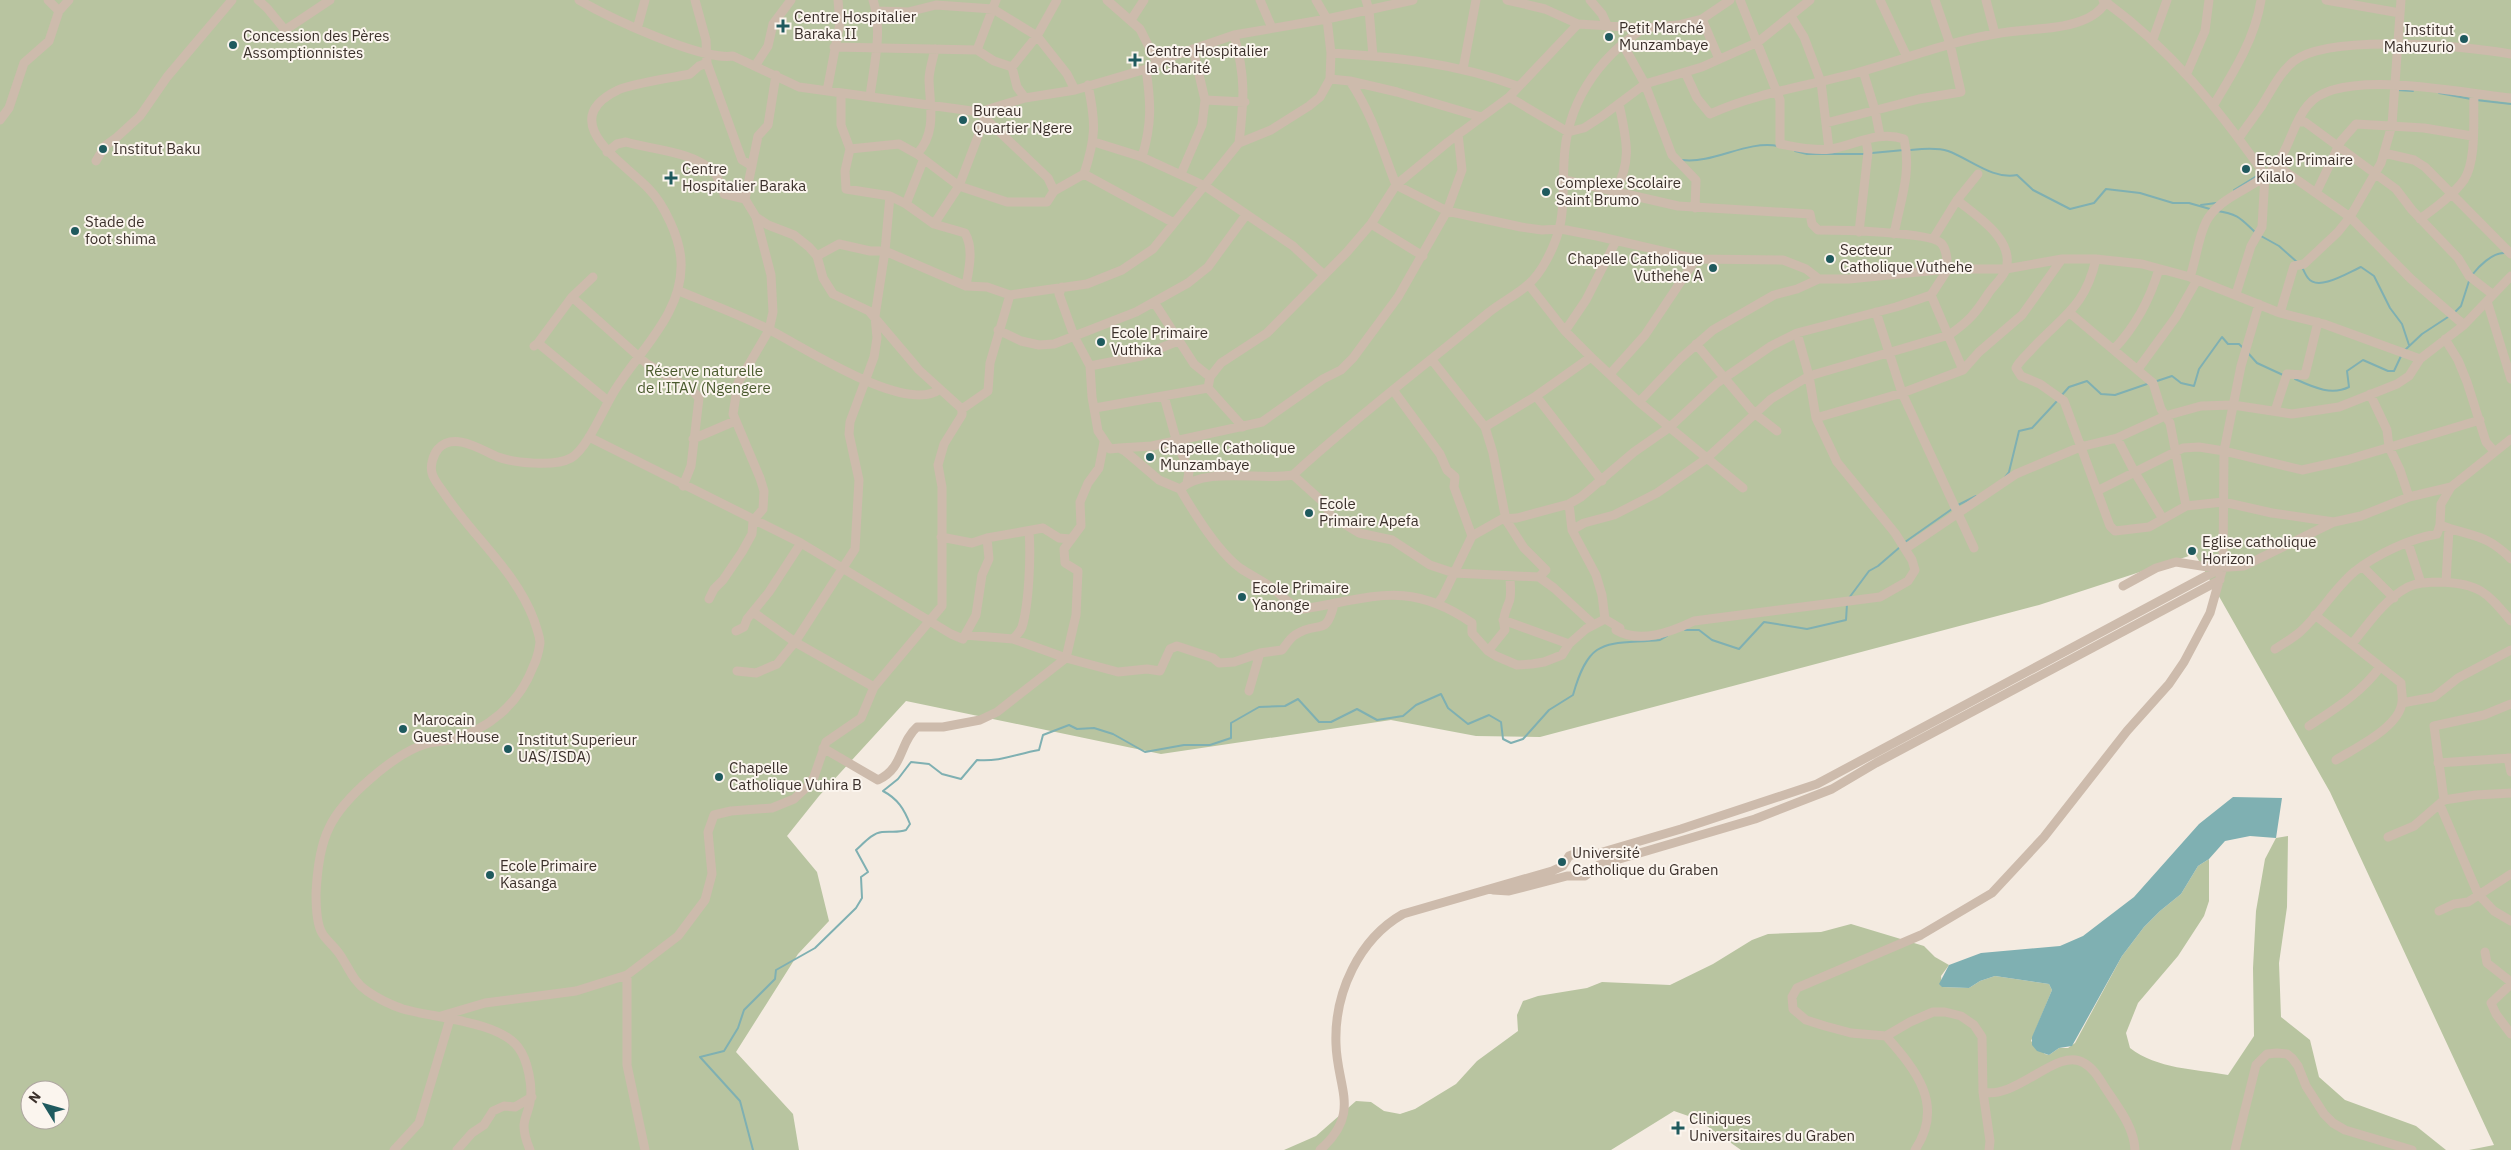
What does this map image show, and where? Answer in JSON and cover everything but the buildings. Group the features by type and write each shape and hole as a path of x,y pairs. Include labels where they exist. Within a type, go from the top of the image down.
{"street":[{"path":"48,0 59,11"},
{"path":"0,120 9,108 24,63 49,41 59,11 69,0"},
{"path":"96,161 105,146 140,116 167,77 232,0"},
{"path":"258,0 285,30 330,0"},
{"path":"579,0 637,29 708,59 732,56 799,87 932,105 982,115 1048,178 1054,191"},
{"path":"637,29 645,0"},
{"path":"695,0 708,59 742,160 752,166"},
{"path":"755,66 768,46 773,24 791,0"},
{"path":"827,91 840,23 838,0"},
{"path":"870,96 877,48 877,11 873,0"},
{"path":"1012,67 1037,36 1057,0"},
{"path":"1107,0 1140,29 1156,63"},
{"path":"1131,20 1144,0"},
{"path":"1260,0 1272,28"},
{"path":"818,256 839,244 870,251 885,251 966,286 987,287 1010,295 1035,293 1087,284 1122,270 1153,249 1239,143 1271,130 1309,106 1320,96 1330,79 1330,53 1327,18 1316,0"},
{"path":"1366,0 1370,10 1373,56"},
{"path":"982,115 1025,98 1074,90 1146,69 1156,63 1234,35 1370,10 1412,0"},
{"path":"1463,69 1476,0"},
{"path":"1507,0 1544,5 1578,24 1644,28 1678,25 1702,19 1730,0"},
{"path":"1590,0 1602,14 1608,27"},
{"path":"1740,0 1780,100 1780,144 1829,149 1880,136 1904,139 1907,157 1907,177 1894,234"},
{"path":"1509,97 1568,132 1584,128 1645,84 1685,72 1758,42 1810,0"},
{"path":"1880,0 1907,57"},
{"path":"1826,123 1875,110 1961,92 1950,44 1935,0"},
{"path":"1986,0 1995,34"},
{"path":"2153,39 2167,0"},
{"path":"2187,73 2205,31 2209,0"},
{"path":"2213,106 2243,54 2258,21 2261,0"},
{"path":"2328,0 2400,12"},
{"path":"2280,313 2294,266 2304,264 2338,232 2350,217 2376,172 2384,153 2392,125 2401,0"},
{"path":"1685,72 1697,98 1710,114 1740,101 1864,71 1950,44 1995,34 2060,27 2082,21 2094,15 2106,1 2153,39 2187,73 2266,175 2263,217 2258,234 2251,246 2236,294"},
{"path":"877,11 908,12 936,4 994,4 1037,36 1067,74 1074,90"},
{"path":"978,50 994,4"},
{"path":"1791,16 1804,38 1821,82 1829,149"},
{"path":"1702,19 1719,59"},
{"path":"1208,388 1210,377 1221,363 1268,333 1323,274 1347,252 1371,224 1396,185 1458,134 1509,97 1517,86 1578,24"},
{"path":"1119,448 1132,455 1139,464 1159,480 1183,486 1217,476 1271,478 1293,475 1393,390 1490,312 1529,285 1546,261 1560,229 1565,180 1564,162 1568,132 1583,89 1622,43 1644,28"},
{"path":"1234,35 1242,66 1244,102 1239,143"},
{"path":"1622,43 1645,84 1672,154 1696,180 1695,208"},
{"path":"2239,138 2284,70 2301,56 2324,47 2398,44 2479,49 2511,54"},
{"path":"834,47 978,50 994,61 1012,67"},
{"path":"906,204 929,133 932,105 929,78 935,49"},
{"path":"1181,174 1202,125 1205,100 1193,49"},
{"path":"1330,53 1444,64 1517,86"},
{"path":"530,1150 524,1127 532,1097 524,1057 516,1044 486,1027 401,1008 366,991 356,982 337,950 321,932 316,892 328,830 339,812 361,786 408,751 426,744 452,739 487,725 514,701 533,668 541,640 525,599 497,557 463,519 432,474 432,459 438,449 448,442 460,442 480,448 499,458 552,463 570,458 579,450 589,436 608,401 659,328 679,291 681,260 677,240 662,210 649,189 601,146 594,131 593,116 600,104 616,91 690,74 708,59"},
{"path":"1012,67 1017,88 1025,98"},
{"path":"1142,157 1150,130 1151,115 1146,69"},
{"path":"1864,71 1880,136"},
{"path":"709,600 714,589 742,552 752,534 753,521 763,510 764,491 750,451 736,422 733,407 738,382 769,330 773,312 770,275 756,217 745,198 758,136 768,125 776,76"},
{"path":"1330,79 1350,81 1481,117"},
{"path":"1350,81 1366,106 1378,133 1396,185 1447,211 1530,230 1560,229 1696,259 1783,260 1806,269 1819,279"},
{"path":"850,149 899,144 959,186 1016,204 1030,200 1047,202 1054,191 1084,174 1094,142 1094,124 1088,85"},
{"path":"2138,369 2176,317 2194,279 2202,231 2214,210 2279,167 2308,104 2330,89 2348,85 2396,88 2474,98 2511,98"},
{"path":"841,93 841,125 850,149 845,171 846,189 890,196 906,204 934,224 965,233 971,254 966,286"},
{"path":"2420,219 2451,194 2467,175 2474,98"},
{"path":"1205,100 1244,102"},
{"path":"1615,192 1624,175 1628,153 1618,104"},
{"path":"934,224 959,186 982,115"},
{"path":"2301,122 2376,172 2396,189 2420,219 2458,258 2471,278 2489,298 2511,378"},
{"path":"2316,192 2338,146 2356,124 2392,125 2472,136"},
{"path":"1062,287 1059,294 1074,336 1090,366 1098,431 1110,450 1152,446 1176,439 1244,427 1270,418 1323,379 1341,370 1382,320 1423,256 1447,211 1462,170 1458,134"},
{"path":"1859,232 1866,160 1866,140"},
{"path":"607,152 617,144 626,142 682,155 706,165 715,173 724,194 745,198"},
{"path":"1094,142 1142,157 1205,186 1293,246 1323,274"},
{"path":"2384,153 2414,160 2425,167 2508,251"},
{"path":"2279,167 2350,217 2411,279 2464,325"},
{"path":"1084,174 1174,223"},
{"path":"1933,239 1956,200 1978,174"},
{"path":"1438,602 1472,536 1502,519 1506,520 1569,504 1602,481 1634,452 1670,426 1723,378 1753,356 1796,333 1876,312 1931,294 1948,269 1945,251 1941,243 1933,239 1894,234 1818,230 1812,224 1810,214 1695,208 1565,180"},
{"path":"737,671 756,673 766,671 777,664 795,642 855,549 859,480 849,434 850,422 874,357 877,338 875,316 885,251 890,196"},
{"path":"1572,530 1584,523 1614,516 1657,493 1706,459 1754,413 1783,391 1809,376 1949,335 1975,315 2006,269 2006,254 2002,243 1980,218 1956,200"},
{"path":"998,330 1021,341 1039,345 1054,344 1117,321 1188,283 1208,266 1246,215"},
{"path":"438,1016 485,1003 576,991 627,975 678,936 705,900 712,874 708,832 714,815 730,811 772,808 794,799 807,787 814,777 826,742 861,718 874,687 928,620 942,606 942,487 938,465 944,444 962,415 962,409 919,370 875,316 863,308 833,294 823,278 818,256 794,235 768,225 756,217"},
{"path":"1371,224 1423,256"},
{"path":"1565,331 1586,300 1616,241"},
{"path":"1610,374 1645,335 1696,259"},
{"path":"1639,402 1696,344 1713,330 1774,295 1797,289 1819,279 1948,269 2006,269 2062,260 2096,259 2142,264 2194,279 2280,313 2318,322 2420,359"},
{"path":"2096,259 2088,286 2071,314 2050,329 2016,368 2021,376 2040,384 2059,398 2110,526 2115,531 2149,527 2186,506 2223,502 2272,513 2334,522"},
{"path":"1816,418 1902,393 1963,370 1979,352 2022,315 2062,260"},
{"path":"2114,349 2128,335 2148,301 2158,269"},
{"path":"1903,546 1954,510 2016,474 2080,447 2117,438 2136,427 2165,416 2201,406 2233,405 2292,414 2339,407 2397,384 2409,376 2420,359 2464,325 2511,276"},
{"path":"593,277 572,297 536,344 608,401"},
{"path":"1529,285 1565,331 1591,358 1639,402 1743,488"},
{"path":"679,291 769,330 864,382 886,389 920,394 933,394 940,389"},
{"path":"1931,294 1963,370"},
{"path":"962,409 988,391 990,363 998,330 1010,295"},
{"path":"572,297 638,356 657,371 693,391 698,398 691,466 683,486"},
{"path":"1154,302 1194,364 1210,377"},
{"path":"1989,1150 1990,1141 1983,1092 1982,1037 1974,1025 1961,1016 1945,1012 1933,1012 1910,1022 1886,1036 1851,1033 1806,1020 1793,1009 1792,997 1798,988 1804,985 1921,936 1992,893 2011,875 2127,731 2169,684 2184,662 2210,613 2223,567 2224,451 2230,431 2233,405 2259,304"},
{"path":"1876,312 1902,393 1954,510 1974,548"},
{"path":"2071,314 2153,383 2165,416 2170,423 2186,506"},
{"path":"2275,411 2286,376 2305,375 2318,322"},
{"path":"1605,619 1620,628 1616,630 1622,634 1642,636 1668,633 1694,621 1880,596 1908,581 1914,570 1912,560 1837,462 1816,418 1809,376 1796,333"},
{"path":"2445,339 2458,360 2486,442 2494,451"},
{"path":"1090,366 1141,356 1178,340"},
{"path":"1696,344 1754,413 1777,431"},
{"path":"1485,427 1536,396 1591,358"},
{"path":"1432,360 1485,427 1493,453 1506,520 1524,548 1546,570 1539,577"},
{"path":"1208,388 1244,427"},
{"path":"1095,408 1208,388"},
{"path":"1393,390 1440,454 1447,470 1455,476 1454,487 1472,536"},
{"path":"2370,394 2387,430 2389,447 2400,470 2409,497"},
{"path":"1164,396 1176,439 1190,472 1183,486 1195,515 1225,553 1240,568 1266,583 1296,607 1304,609 1387,593 1402,594 1438,602 1472,623 1472,633 1488,651 1517,665 1544,662 1562,655 1569,644 1593,624 1605,619"},
{"path":"1536,396 1602,481"},
{"path":"2097,491 2175,452 2199,447 2224,451 2302,470 2348,460 2480,420"},
{"path":"693,439 736,422"},
{"path":"589,436 683,486 801,544 963,639 976,616 982,575 989,559 987,538"},
{"path":"2117,438 2134,472 2163,520"},
{"path":"2446,582 2445,527 2440,504 2451,487 2511,439"},
{"path":"824,748 878,780 896,765 909,736 917,727 942,727 980,720 997,712 1066,658 1076,615 1078,571 1065,562 1064,549 1081,526 1080,502 1088,483 1099,468 1104,442"},
{"path":"1293,475 1324,503 1331,516 1360,534 1392,540 1430,565 1454,574 1510,578 1523,575 1539,577 1554,588 1593,624"},
{"path":"2123,586 2156,568 2171,563 2186,562 2214,568 2244,566 2334,522 2361,516 2409,497 2451,487"},
{"path":"1569,504 1572,530 1596,575 1602,595 1605,619"},
{"path":"2275,649 2300,632 2332,594 2362,566 2424,536 2438,534 2445,527"},
{"path":"2445,527 2484,538 2498,546 2511,559"},
{"path":"941,537 972,543 987,538 1047,528 1059,538 1070,539"},
{"path":"1013,639 1021,629 1027,600 1030,563 1028,553 1029,531"},
{"path":"736,631 744,627 801,544"},
{"path":"2408,544 2421,583"},
{"path":"2362,566 2394,598"},
{"path":"1320,1150 1338,1131 1342,1121 1344,1096 1336,1045 1336,1030 1348,977 1361,952 1377,932 1403,914 1493,890 1510,882 1552,871 1563,866 1569,856 1577,853 1596,854 1681,830 1817,784 2223,567"},
{"path":"1488,651 1505,630 1503,620 1505,608 1510,601 1510,578"},
{"path":"1493,890 1509,891 1567,876 1586,876 1599,865 1688,840 1808,800 2220,580"},
{"path":"2352,644 2377,612 2408,587 2421,583 2466,583 2490,596 2511,621"},
{"path":"965,635 1013,639 1066,658 1118,672 1147,669 1153,672 1160,671 1170,649 1178,646 1213,658 1219,663 1234,662 1260,653 1282,650 1294,635 1312,628 1324,627 1330,621 1334,604"},
{"path":"753,612 795,642 874,687"},
{"path":"2315,614 2401,683 2402,703 2396,716 2379,733 2336,760"},
{"path":"1503,620 1569,644"},
{"path":"2402,703 2434,697 2458,678 2511,650"},
{"path":"1249,691 1260,653"},
{"path":"2309,726 2348,700 2362,688 2380,667"},
{"path":"2511,704 2484,715 2434,726 2442,803 2478,894 2494,911 2511,921"},
{"path":"2438,763 2509,758 2511,772"},
{"path":"2388,837 2414,826 2442,803 2476,795 2511,794"},
{"path":"1596,854 1599,865"},
{"path":"1563,866 1567,876"},
{"path":"2439,911 2454,904 2468,902 2511,874"},
{"path":"2484,952 2487,963 2511,983 2491,1003 2511,1034"},
{"path":"627,975 627,1065 645,1150"},
{"path":"394,1150 419,1123 450,1019"},
{"path":"1886,1036 1910,1063 1924,1087 1928,1109 1925,1133 1916,1150"},
{"path":"2235,1150 2256,1065 2267,1054 2276,1053 2287,1054 2292,1058 2298,1066 2306,1086 2324,1114 2333,1123 2345,1130 2412,1150"},
{"path":"1983,1092 1989,1094 2010,1090 2062,1060 2074,1059 2084,1062 2093,1070 2127,1120 2136,1150"},
{"path":"457,1150 472,1133 484,1125 492,1111 504,1106 515,1107 532,1097"}],"green space":[{"name":"Réserve naturelle de l'ITAV (Ngengere","path":"0,0 2511,0 2511,1150 2469,1150 2494,1145 2330,792 2195,554 2039,605 1540,737 1476,736 1391,720 1161,754 906,701 819,796 787,836 817,872 829,921 798,954 736,1052 793,1114 799,1150 0,1150"},
{"path":"2288,836 2287,907 2279,963 2281,1017 2310,1040 2319,1077 2345,1100 2416,1126 2446,1150 1741,1150 1697,1119 1674,1111 1611,1150 1284,1150 1316,1136 1356,1101 1371,1102 1384,1111 1400,1114 1415,1109 1456,1084 1477,1061 1518,1031 1517,1015 1523,1001 1538,996 1587,988 1602,982 1670,985 1713,964 1752,940 1768,934 1821,932 1851,924 1924,946 1935,957 1949,965 1941,976 1942,987 1969,988 1980,981 1995,976 2049,984 2052,990 2031,1041 2045,1054 2049,1055 2059,1048 2068,1048 2075,1043 2122,956 2144,927 2181,894 2198,866 2209,859 2209,901 2204,916 2178,956 2138,1003 2126,1033 2130,1048 2152,1060 2177,1067 2228,1075 2254,1036 2253,968 2256,911 2265,859 2276,838"}],"water":[{"path":"2233,797 2282,798 2276,838 2250,836 2225,841 2209,859 2198,866 2181,894 2144,927 2122,956 2072,1046 2059,1048 2049,1055 2037,1051 2032,1045 2032,1037 2052,990 2049,984 1995,976 1980,981 1969,988 1942,987 1939,984 1949,965 1981,953 2060,946 2083,936 2134,897 2199,824"}],"waterway":[{"path":"2397,90 2413,91"},
{"path":"2439,93 2471,99"},
{"path":"2476,100 2511,104"},
{"path":"1682,160 1706,159 1754,146 1778,146"},
{"path":"1909,150 1939,149 1948,151 1990,172 2008,176 2017,175 2033,190 2070,209 2094,203 2106,189 2140,193 2173,203 2189,203 2210,209"},
{"path":"1872,153 1904,150"},
{"path":"1795,151 1807,154 1864,154"},
{"path":"2234,190 2260,174"},
{"path":"2201,205 2216,203"},
{"path":"2217,211 2238,217 2255,232"},
{"path":"2261,236 2279,246 2297,262"},
{"path":"2472,275 2490,258 2504,253"},
{"path":"2302,267 2308,278 2313,282 2319,283 2334,280 2361,267 2374,276 2390,308 2402,324 2409,345"},
{"path":"2454,313 2461,306 2469,281"},
{"path":"2405,350 2422,334 2448,317"},
{"path":"2157,381 2172,376 2181,383 2194,386 2199,369 2222,337 2228,344 2239,344 2243,348"},
{"path":"2248,353 2257,363 2283,375"},
{"path":"2295,379 2329,391 2342,390 2349,387 2347,371 2363,360 2388,371 2394,371 2401,356"},
{"path":"2061,396 2069,387 2087,381 2101,394 2115,395 2147,384"},
{"path":"2005,477 2009,472 2019,431 2032,428 2058,400"},
{"path":"1958,505 1976,496"},
{"path":"1905,542 1952,509"},
{"path":"1849,598 1869,571 1878,566 1900,547"},
{"path":"1685,630 1699,630 1712,640 1739,649 1764,622 1807,629 1846,620 1847,604"},
{"path":"700,1057 724,1051 738,1028 744,1010 775,979 776,970 815,948 856,908 862,898 861,877 868,872 856,850 875,834 903,831 910,824 900,805 893,797 883,791 898,779 911,762 929,764 942,774 961,779 977,760 1001,759 1039,750 1043,735 1069,725 1077,729 1094,728 1113,734 1145,752 1184,745 1210,745 1231,738 1231,723 1259,707 1285,706 1298,699 1319,722 1331,722 1357,709 1377,720 1403,716 1416,705 1441,694 1448,708 1468,724 1489,715 1501,722 1503,739 1511,743 1523,739 1549,710 1573,695 1579,676 1586,662 1594,653 1603,647 1613,644 1660,640 1667,636"},
{"path":"700,1057 740,1101 753,1150"}],"place":[{"name":"Centre Hospitalier Baraka II","path":"783,26"},
{"name":"Petit Marché Munzambaye","path":"1609,37"},
{"name":"Institut Mahuzurio","path":"2464,39"},
{"name":"Concession des Pères Assomptionnistes","path":"233,45"},
{"name":"Centre Hospitalier la Charité","path":"1135,60"},
{"name":"Bureau Quartier Ngere","path":"963,120"},
{"name":"Institut Baku","path":"103,149"},
{"name":"Ecole Primaire Kilalo","path":"2246,169"},
{"name":"Centre Hospitalier Baraka","path":"671,178"},
{"name":"Complexe Scolaire Saint Brumo","path":"1546,192"},
{"name":"Stade de foot shima","path":"75,231"},
{"name":"Secteur Catholique Vuthehe","path":"1830,259"},
{"name":"Chapelle Catholique Vuthehe A","path":"1713,268"},
{"name":"Ecole Primaire Vuthika","path":"1101,342"},
{"name":"Chapelle Catholique Munzambaye","path":"1150,457"},
{"name":"Ecole Primaire Apefa","path":"1309,513"},
{"name":"Eglise catholique Horizon","path":"2192,551"},
{"name":"Ecole Primaire Yanonge","path":"1242,597"},
{"name":"Marocain Guest House","path":"403,729"},
{"name":"Institut Superieur UAS/ISDA)","path":"508,749"},
{"name":"Chapelle Catholique Vuhira B","path":"719,777"},
{"name":"Université Catholique du Graben","path":"1562,862"},
{"name":"Ecole Primaire Kasanga","path":"490,875"},
{"name":"Cliniques Universitaires du Graben","path":"1678,1128"}]}
